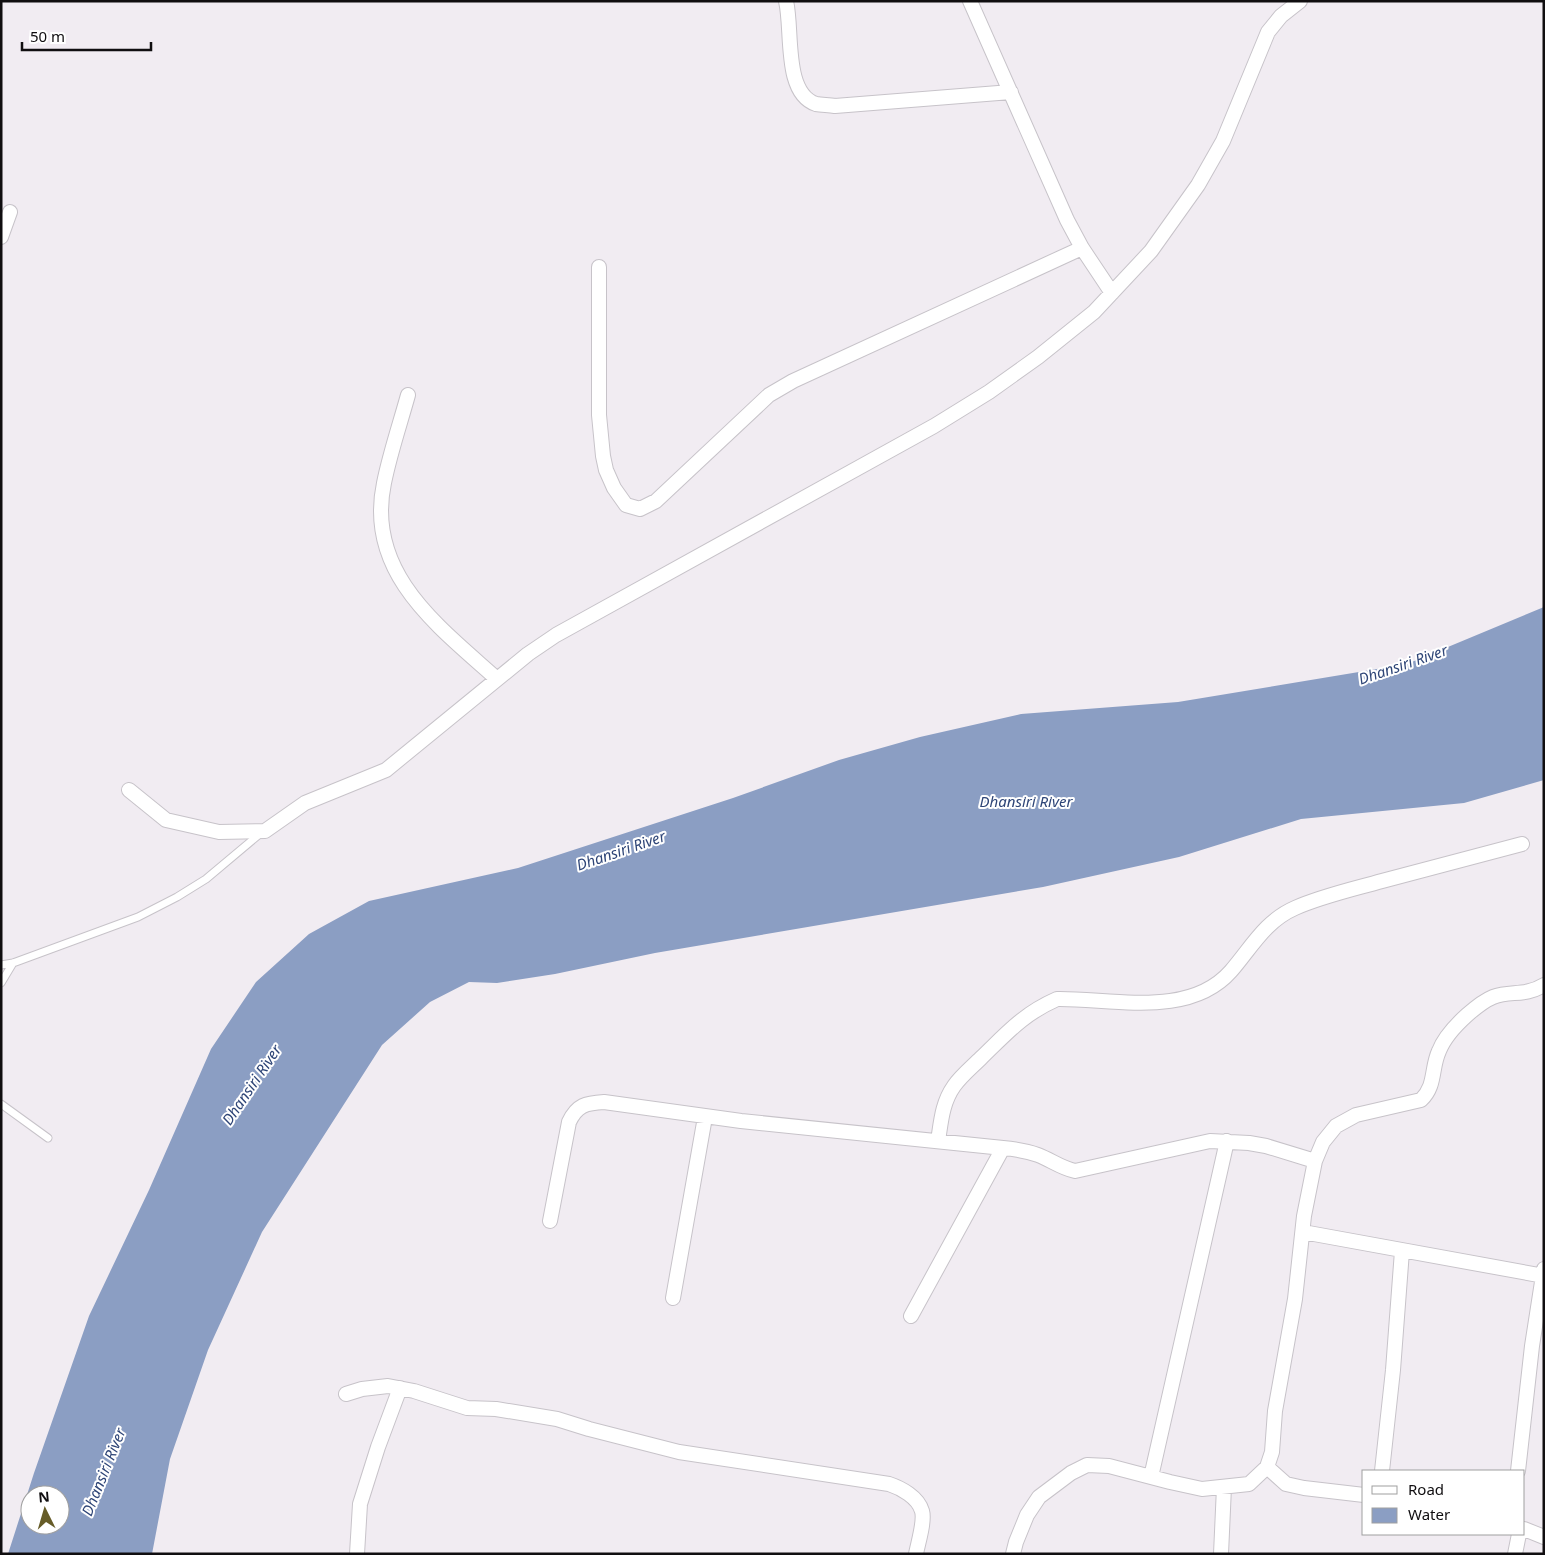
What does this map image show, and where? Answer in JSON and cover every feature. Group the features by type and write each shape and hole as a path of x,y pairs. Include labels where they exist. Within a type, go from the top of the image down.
{"street":[{"path":"786,1 789,15 794,80 804,97 816,104 835,106 1010,92"},
{"path":"970,1 1050,183 1082,248 1112,293"},
{"path":"128,790 166,820 219,832 265,830 305,803 386,770 497,678 556,635 934,426 989,392 1094,312 1151,252 1198,185 1223,141 1268,32 1281,16 1300,1"},
{"path":"1,237 10,212"},
{"path":"599,267 599,415 603,456 606,470 614,488 626,505 640,509 656,501 769,395 1082,248"},
{"path":"408,395 384,484 382,515 385,544 390,562 427,614 497,678"},
{"path":"938,1141 942,1110 954,1086 1018,1022 1044,1004 1057,999 1149,1004 1189,997 1211,987 1230,973 1260,934 1273,921 1293,909 1372,884 1522,844"},
{"path":"1013,1554 1027,1515 1039,1497 1071,1473 1087,1465 1109,1466 1202,1489 1249,1484 1267,1467 1272,1452 1275,1411 1295,1299 1302,1232 1315,1161 1323,1142 1336,1126 1356,1115 1421,1100 1428,1093 1440,1049 1466,1016 1479,1005 1493,997 1523,994 1544,985"},
{"path":"550,1221 569,1122 574,1111 582,1105 604,1102 705,1117 1003,1148 1036,1154 1064,1168 1075,1170 1210,1141 1266,1146 1315,1161"},
{"path":"673,1298 705,1117"},
{"path":"1151,1477 1226,1141"},
{"path":"911,1316 1003,1148"},
{"path":"1302,1232 1543,1274 1532,1346 1518,1470"},
{"path":"1382,1470 1393,1370 1402,1250"},
{"path":"346,1394 362,1389 388,1386 446,1400 467,1408 496,1409 557,1418 589,1429 679,1452 889,1484 900,1488 919,1504 922,1512 916,1554"},
{"path":"357,1554 360,1504 378,1447 400,1388"},
{"path":"1267,1467 1286,1484 1362,1495"},
{"path":"1221,1554 1224,1488"},
{"path":"1525,1529 1544,1537"},
{"path":"1516,1554 1519,1535"}],"lane":[{"path":"1,964 13,964 138,917 177,897 206,879 265,830"},
{"path":"1,983 13,964"},
{"path":"1,1104 48,1138"}],"water":[{"name":"Dhansiri River","path":"1544,607 1544,780 1464,803 1301,819 1179,857 1043,887 655,953 555,974 497,983 469,982 430,1002 382,1045 262,1232 208,1350 170,1459 152,1554 8,1554 20,1517 20,1535 70,1535 70,1485 30,1485 89,1316 149,1190 211,1049 256,982 309,934 369,901 518,868 733,798 839,760 920,737 1021,714 1178,702 1407,664"}]}
